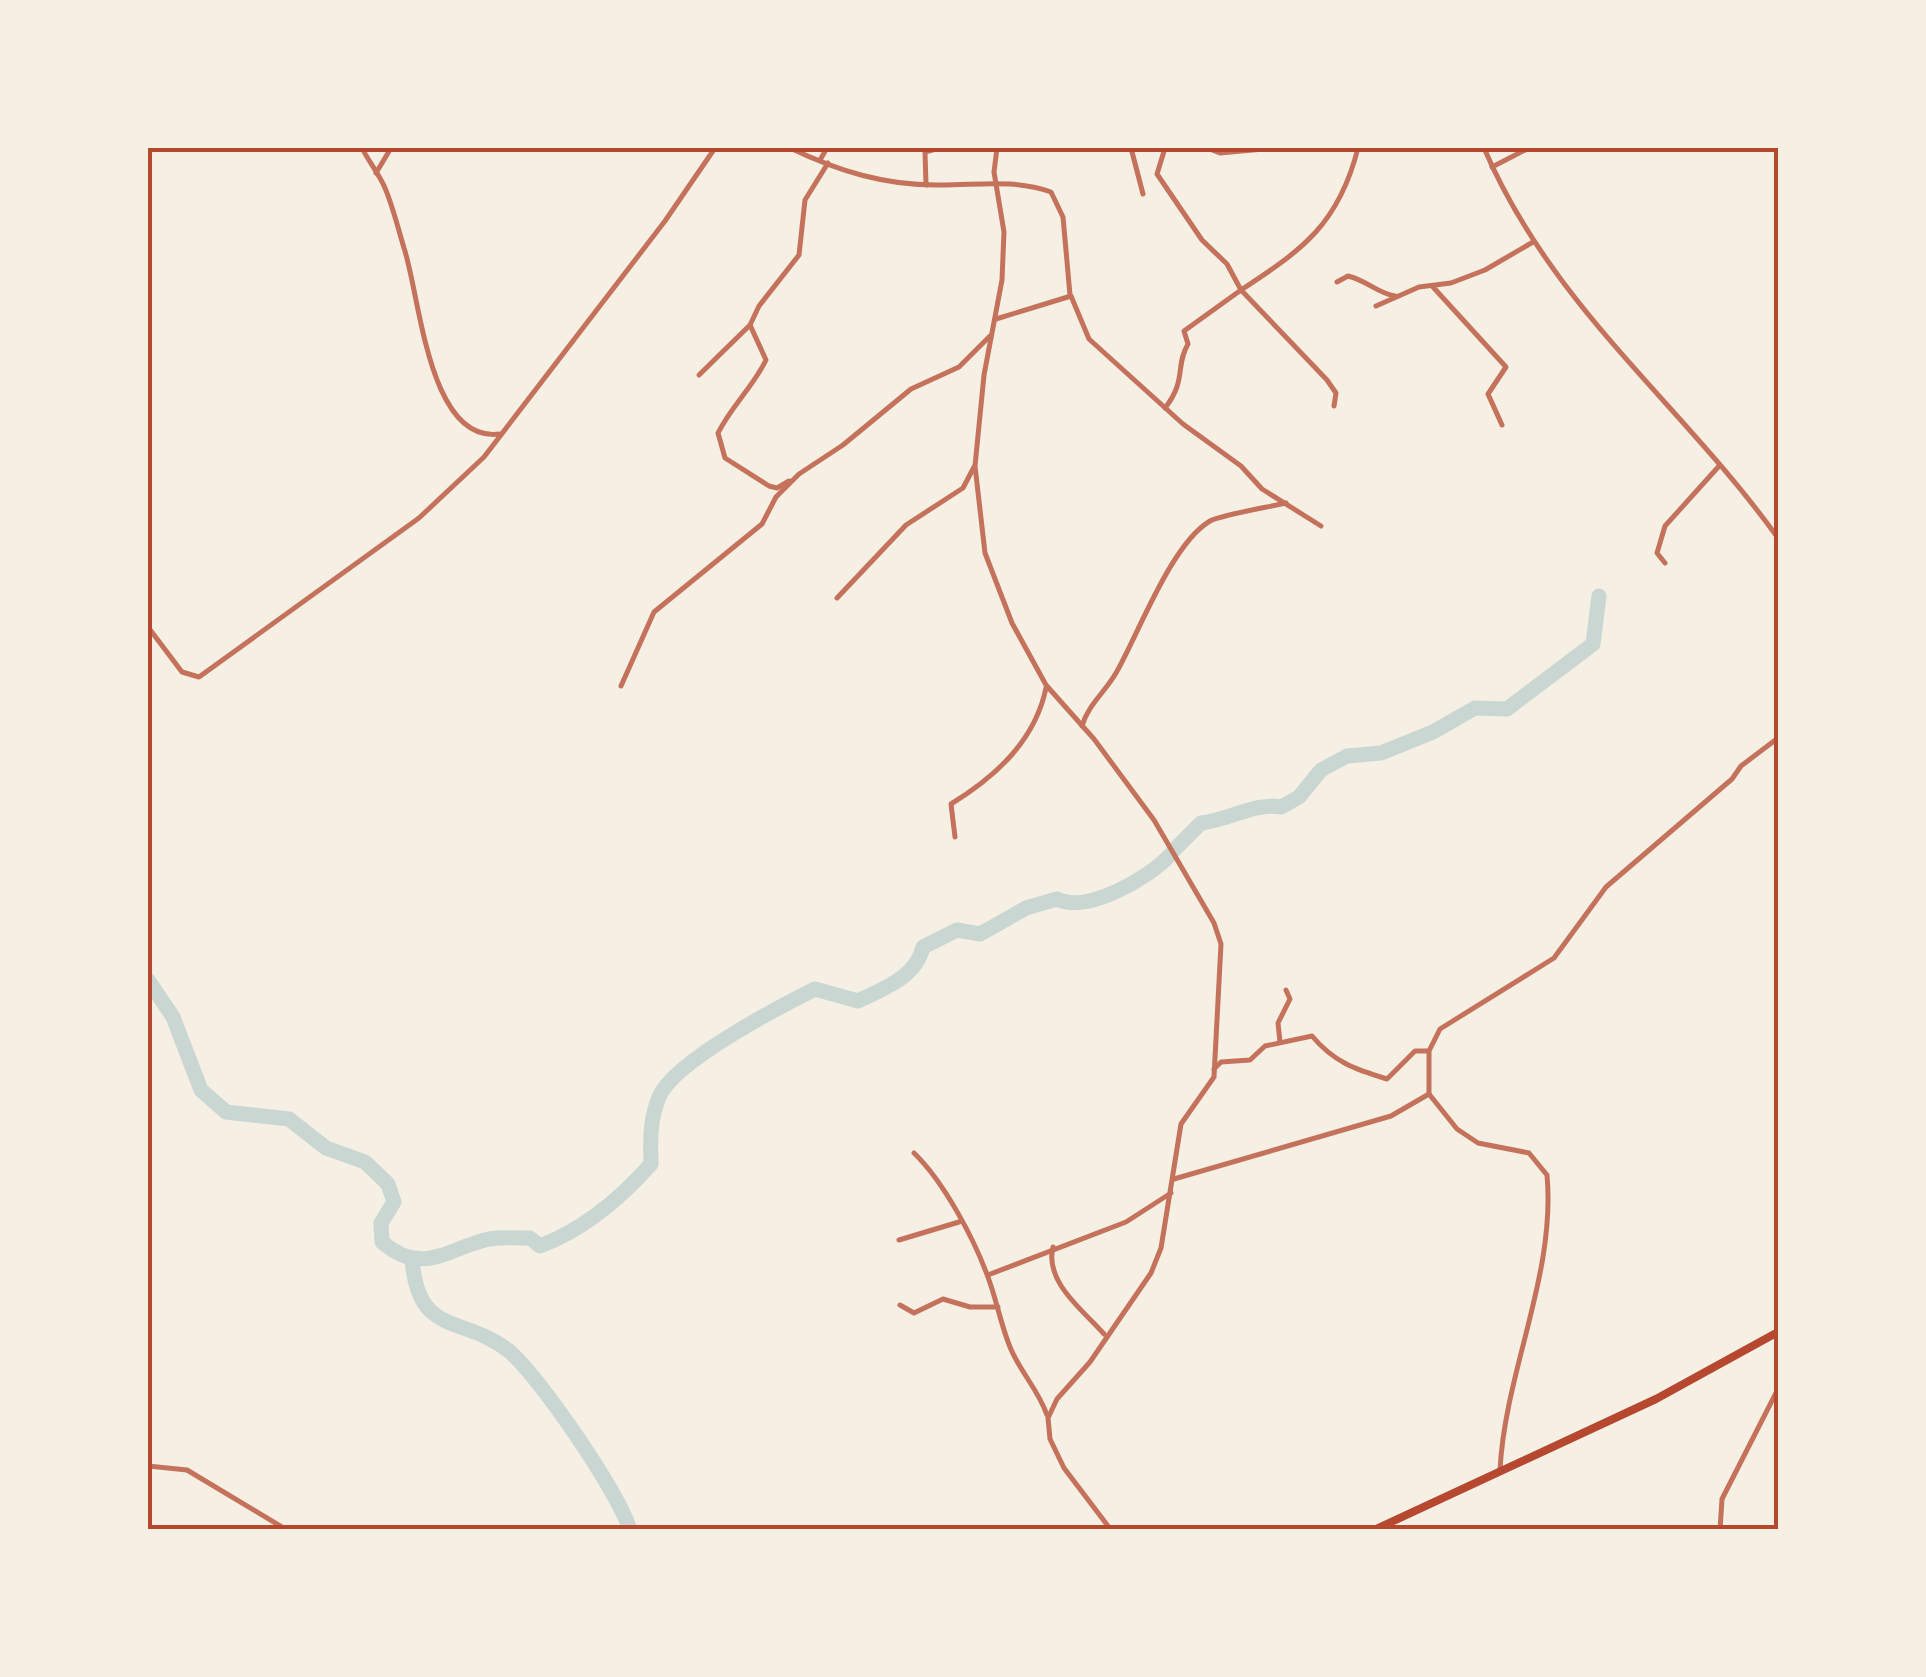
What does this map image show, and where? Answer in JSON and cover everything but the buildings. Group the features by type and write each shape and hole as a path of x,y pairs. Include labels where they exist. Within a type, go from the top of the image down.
{"main road":[{"path":"1374,1530 1699,1378 1778,1332"}],"street":[{"path":"362,148 390,202 417,292 429,362 461,421 480,434 499,434"},
{"path":"376,173 391,148"},
{"path":"148,627 182,672 194,678 206,674 419,518 484,457 665,221 715,148"},
{"path":"790,148 868,179 926,185 996,181 1034,186 1058,199 1070,296 1090,339 1165,408 1241,466 1262,489 1320,526"},
{"path":"820,160 826,148"},
{"path":"926,185 924,152 940,148"},
{"path":"997,148 996,181 1004,232 975,466 979,527 992,574 1012,624 1046,685 1154,820 1220,932 1214,1070 1210,1084 1181,1124 1161,1248 1150,1273 1048,1418"},
{"path":"1131,148 1143,194"},
{"path":"1165,148 1157,174 1202,240 1227,264 1241,290 1327,380 1336,393 1334,406"},
{"path":"1207,148 1220,152 1276,148"},
{"path":"1165,408 1180,389 1181,355 1188,344 1184,331 1284,262 1334,214 1358,148"},
{"path":"1484,148 1533,242 1609,344 1687,422 1778,538"},
{"path":"1492,168 1528,148"},
{"path":"699,375 750,325 765,297 799,256 805,200 828,163"},
{"path":"1376,306 1486,270 1533,242"},
{"path":"1337,282 1348,276 1398,296"},
{"path":"1433,287 1506,367 1488,394 1502,425"},
{"path":"996,319 1070,296"},
{"path":"750,325 766,360 755,381 734,400 718,432 717,444 724,458 768,486 780,487 843,445 910,389 959,367 993,334"},
{"path":"1665,564 1657,554 1660,535 1720,465"},
{"path":"837,598 906,525 964,488 975,466"},
{"path":"621,686 654,612 762,524 776,498 800,474"},
{"path":"1082,726 1086,713 1117,672 1137,624 1193,538 1211,520 1286,502"},
{"path":"955,837 951,804 1009,762 1046,685"},
{"path":"1500,1472 1502,1428 1526,1342 1543,1246 1546,1175 1529,1152 1489,1148 1462,1133 1429,1094 1428,1051 1440,1029 1455,1016 1554,958 1606,887 1703,799 1732,779 1741,766 1778,738"},
{"path":"1280,1042 1278,1023 1290,999 1286,990"},
{"path":"1214,1070 1221,1062 1250,1060 1265,1046 1312,1036 1324,1053 1340,1064 1387,1078 1415,1051 1428,1051"},
{"path":"1174,1178 1408,1110 1429,1094"},
{"path":"914,1153 935,1174 988,1275 1017,1362 1039,1392 1050,1439 1064,1468 1112,1530"},
{"path":"988,1275 1126,1222 1170,1193"},
{"path":"899,1240 959,1222"},
{"path":"1053,1247 1050,1261 1055,1273 1078,1311 1105,1335"},
{"path":"900,1306 914,1313 943,1299 970,1307 998,1308"},
{"path":"1720,1530 1728,1484 1778,1389"},
{"path":"148,1466 187,1470 287,1530"}],"waterway":[{"path":"1174,850 1201,823 1262,807 1281,807 1299,797 1321,770 1347,756 1381,753 1433,732 1475,708 1507,709 1593,644 1599,596"},
{"path":"148,980 173,1017 201,1090 226,1112 289,1119 326,1148 365,1162 388,1184 394,1202 381,1223 382,1242 410,1258 423,1259 489,1239 530,1238 540,1246 601,1212 651,1164 651,1129 660,1095 686,1066 730,1036 815,989 858,1001 898,980 914,966 923,947 957,930 980,934 1026,908 1057,899 1084,902 1100,898 1148,874 1170,855"},
{"path":"412,1259 416,1284 423,1302 433,1313 509,1351 539,1384 595,1464 630,1530"}]}
